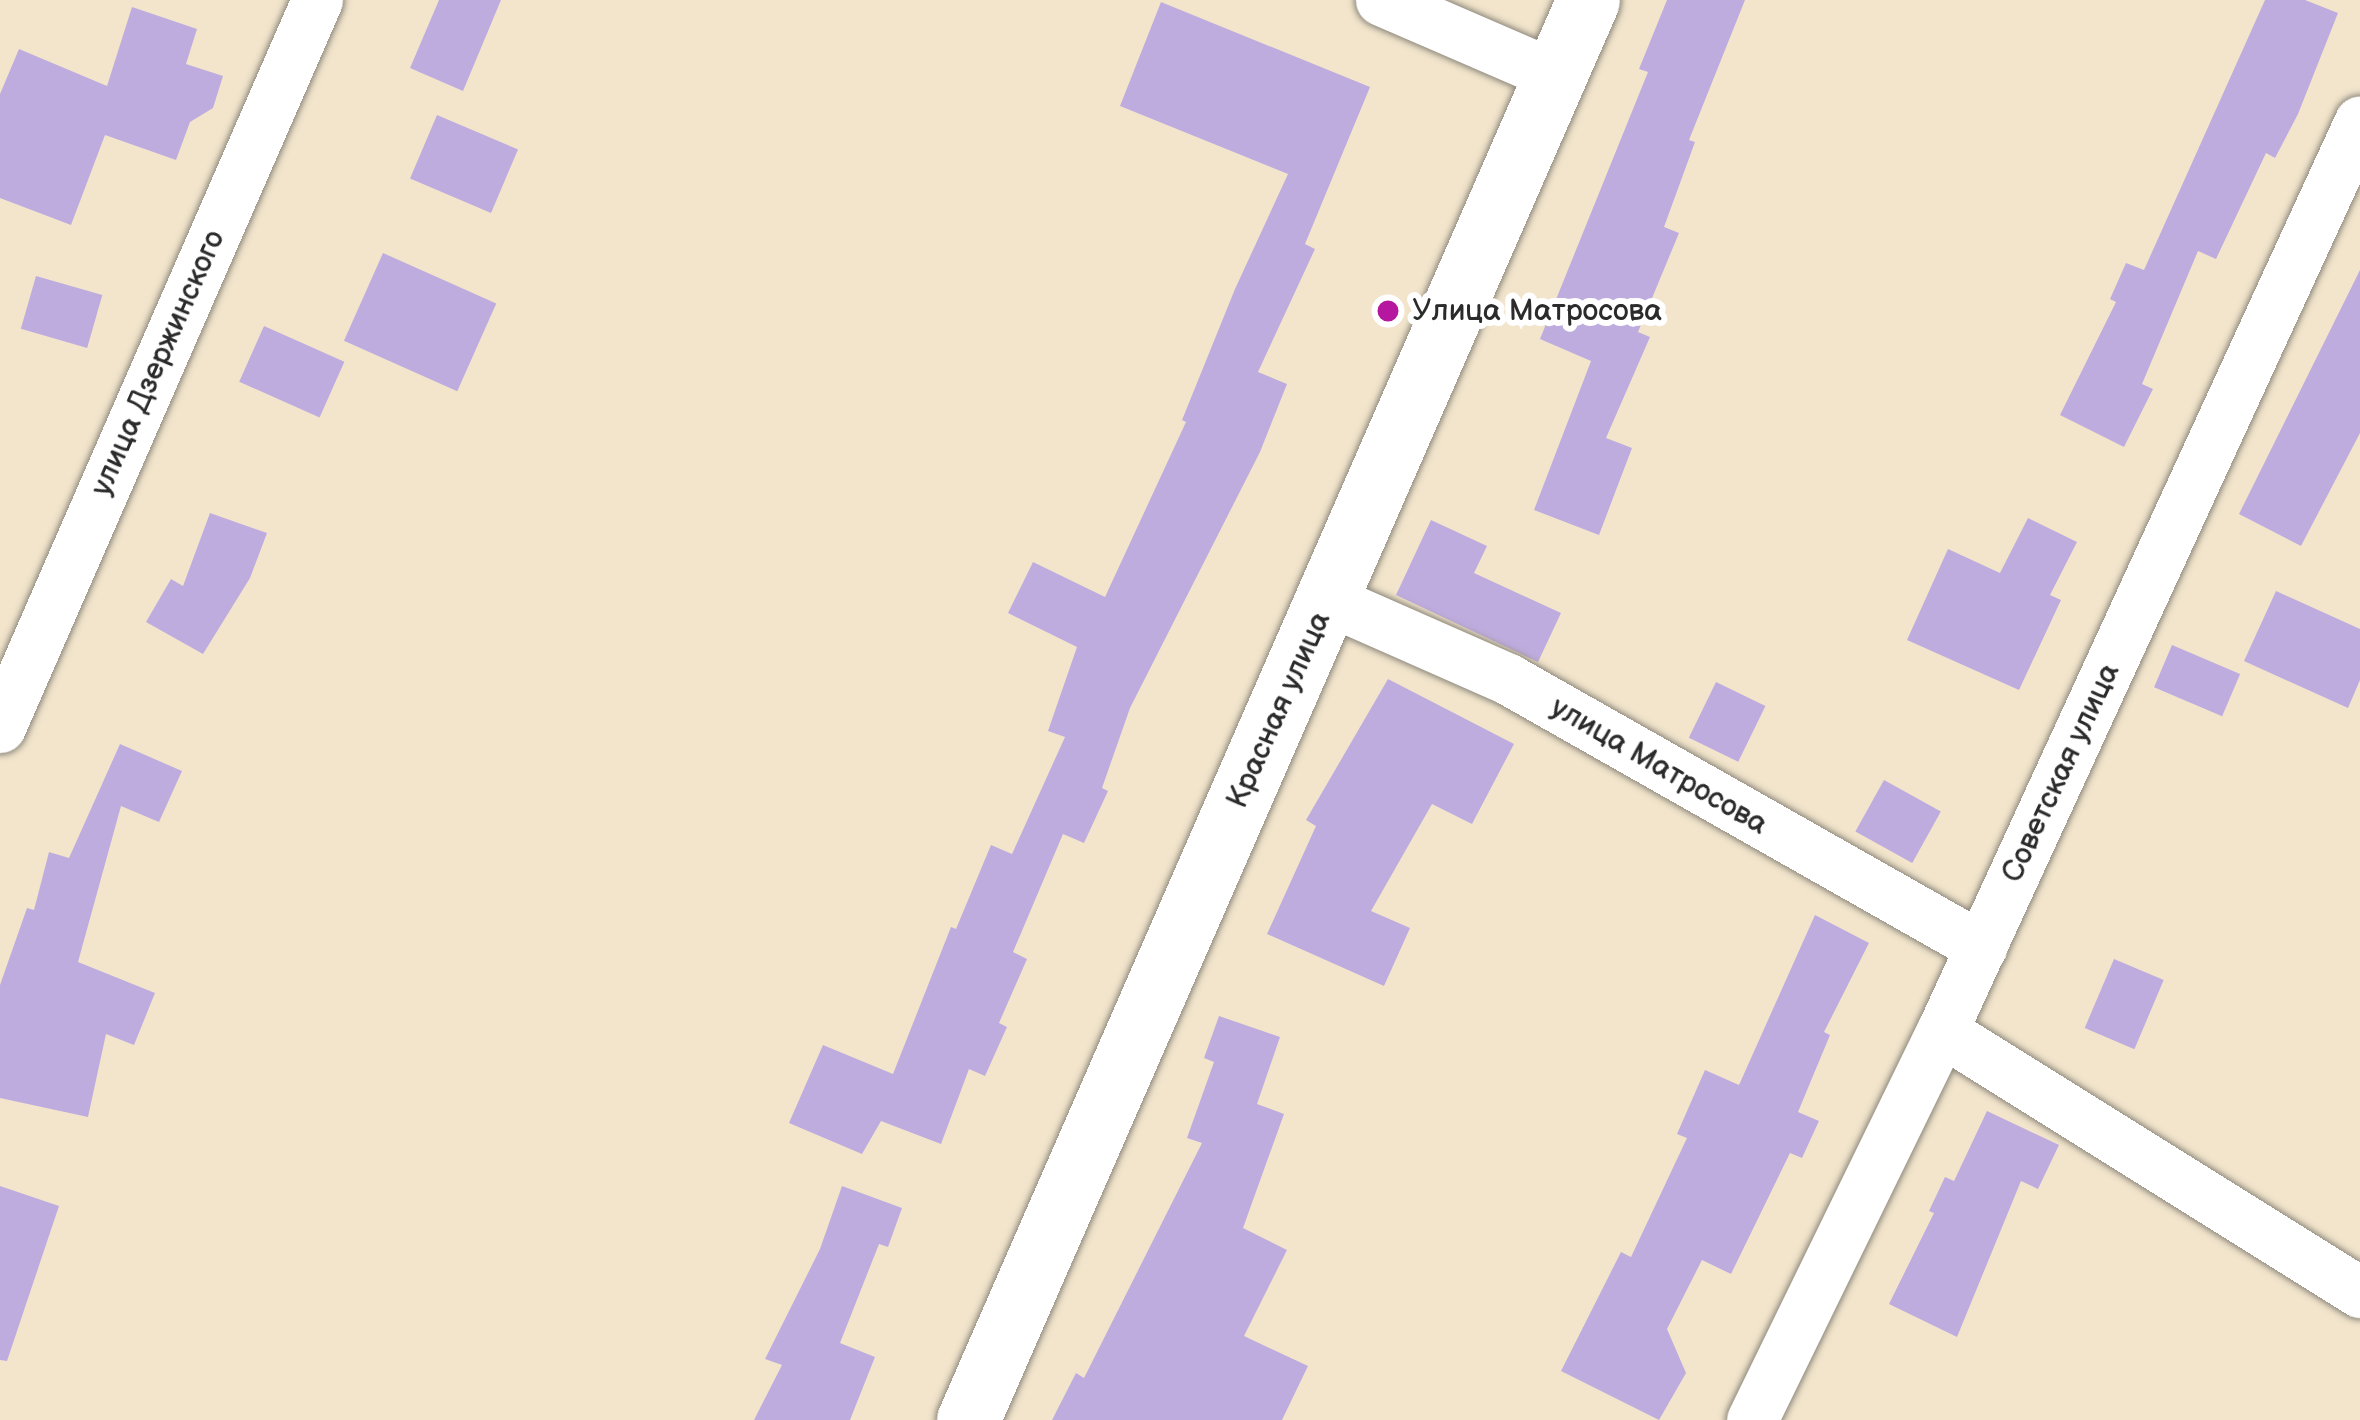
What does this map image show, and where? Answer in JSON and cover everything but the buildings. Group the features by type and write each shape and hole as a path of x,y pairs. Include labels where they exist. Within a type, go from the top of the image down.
{"street":[{"name":"улица Дзержинского","path":"0,727 317,0"},
{"path":"1381,0 1557,76"},
{"name":"Красная улица","path":"968,1420 1588,0"},
{"name":"Советская улица","path":"1752,1420 1981,947 2360,121"},
{"name":"улица Матросова","path":"1329,600 1508,679 1981,947"},
{"path":"1942,1030 2360,1292"}],"place":[{"name":"Улица Матросова","path":"1388,311"}]}
